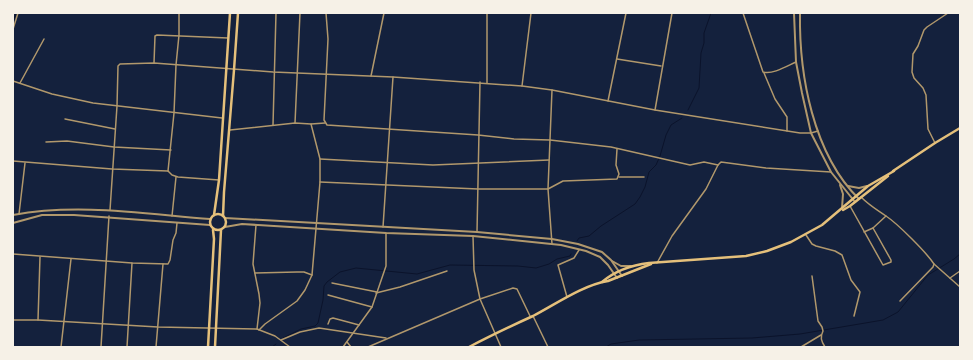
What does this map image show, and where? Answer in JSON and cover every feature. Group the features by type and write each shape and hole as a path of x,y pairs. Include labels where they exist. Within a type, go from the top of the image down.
{"main road":[{"path":"208,347 214,239 210,219 214,215 219,180 230,13"},
{"path":"213,230 222,230 226,227 224,217 224,192 238,13"},
{"path":"602,282 614,274 632,266 647,263 746,256 767,251 791,242 822,225 860,198 894,171 934,143 960,128"},
{"path":"839,212 850,206 856,196 868,186 894,171"},
{"path":"214,215 219,214 224,217"},
{"path":"215,347 222,230"},
{"path":"469,347 567,297 602,282 617,278 655,263"}],"street":[{"path":"13,29 18,13"},
{"path":"168,171 171,150 179,36 178,13"},
{"path":"273,125 276,13"},
{"path":"295,123 296,73 300,13"},
{"path":"325,123 328,39 326,13"},
{"path":"371,76 384,13"},
{"path":"487,13 487,83"},
{"path":"522,86 531,13"},
{"path":"608,101 626,13"},
{"path":"654,110 671,13"},
{"path":"743,13 762,70 775,99 787,117 787,131"},
{"path":"794,13 796,62 811,133 831,172 854,201"},
{"path":"800,13 801,61 807,92 818,130 836,170 856,196 886,216 903,231 935,265 960,287"},
{"path":"934,143 928,126 926,95 923,88 914,78 912,72 912,57 924,30 948,13"},
{"path":"154,63 155,36 157,35 228,38"},
{"path":"20,84 44,39"},
{"path":"617,59 662,66"},
{"path":"764,73 776,71 796,62"},
{"path":"110,211 119,64 154,63 234,70 480,82 552,90 654,110 800,133 811,133 818,130"},
{"path":"383,227 393,77"},
{"path":"13,81 52,94 93,103 222,118"},
{"path":"477,232 480,82"},
{"path":"552,90 548,189 552,244"},
{"path":"65,119 115,129"},
{"path":"230,130 295,123 325,123 329,125 478,135 514,140 550,140 617,148 690,165 704,162 718,165"},
{"path":"258,329 297,301 306,290 312,275 320,182 320,159 311,124"},
{"path":"46,142 67,141 114,147 171,150"},
{"path":"617,148 616,163 619,177"},
{"path":"320,159 433,165 549,160"},
{"path":"13,161 112,169 168,171 176,177 219,180"},
{"path":"655,263 672,236 706,189 718,165 724,162 766,168 831,172"},
{"path":"19,214 25,163"},
{"path":"172,216 176,177"},
{"path":"320,182 478,189 548,189 564,181 614,179 619,177 644,177"},
{"path":"840,183 843,194 842,210"},
{"path":"848,186 859,188 868,186"},
{"path":"850,206 881,264 884,265 891,262 891,260 873,228"},
{"path":"13,215 46,210 110,211 210,219"},
{"path":"13,223 42,215 74,214 210,225"},
{"path":"101,347 109,216"},
{"path":"864,232 873,228 886,216"},
{"path":"224,217 477,232 552,239 578,244 593,249 604,254 622,266 632,266"},
{"path":"13,254 163,264 169,262 177,222"},
{"path":"226,227 242,224 386,233 474,236 552,244 586,251 600,257 617,278"},
{"path":"256,225 253,264 260,303 258,329"},
{"path":"343,347 372,307 386,266 386,233"},
{"path":"806,235 816,246 840,254 844,259 851,280 860,292 854,316"},
{"path":"474,236 474,270 480,300 501,347"},
{"path":"567,297 558,265 574,258 579,250"},
{"path":"38,320 40,257"},
{"path":"61,347 71,259"},
{"path":"611,260 622,276"},
{"path":"127,347 132,263"},
{"path":"156,347 163,264"},
{"path":"900,301 935,265"},
{"path":"332,283 376,293 400,287 447,271"},
{"path":"254,273 304,272 312,275"},
{"path":"950,278 960,272"},
{"path":"801,347 821,335 824,331 818,323 812,276"},
{"path":"368,347 480,300 515,288 517,289 548,347"},
{"path":"328,295 372,307"},
{"path":"328,324 330,319 333,318 359,325"},
{"path":"13,320 38,320 158,327 258,329 281,340 290,347"},
{"path":"281,340 300,332 318,328 354,332 387,339"},
{"path":"821,335 821,339 825,347"},
{"path":"347,342 350,347"}],"waterway":[{"path":"13,22 16,13"},
{"path":"688,110 699,88 704,33 711,13"},
{"path":"577,241 579,238 589,236 601,226 635,204 645,187 649,172 656,165 671,125 682,118"},
{"path":"283,338 301,329 315,326 318,323 323,300 324,286 340,272 356,268 417,274 450,265 518,266 536,268 549,264 557,259 570,256 571,254"},
{"path":"606,347 611,344 639,340 752,338 800,334 883,320 898,312 928,275 960,254"},
{"path":"272,347 276,344"}]}
